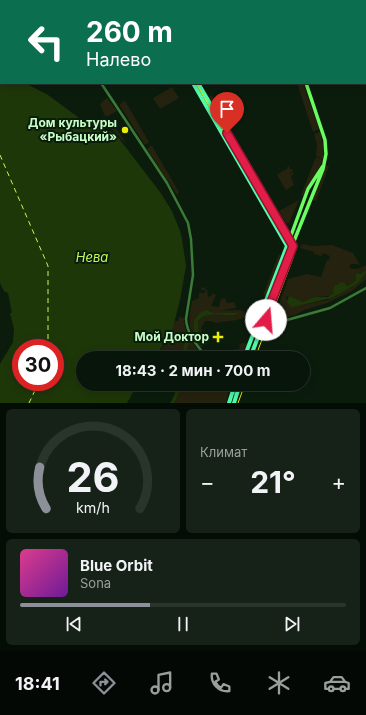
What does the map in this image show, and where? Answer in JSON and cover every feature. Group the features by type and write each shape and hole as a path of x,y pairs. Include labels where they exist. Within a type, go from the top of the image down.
{"main road":[{"path":"194,84 287,246 247,351"},
{"path":"199,84 293,246 253,350 248,348"},
{"path":"269,293 274,295"},
{"path":"229,403 233,391"},
{"path":"234,403 237,391"}],"street":[{"path":"103,84 167,183 188,223 191,239 193,275 186,319 190,335 202,351"},
{"path":"306,84 326,145 326,154 322,172 293,246 287,246 308,190 323,166"},
{"path":"261,330 270,325 330,308 366,288"},
{"path":"265,318 266,322 270,325"},
{"path":"233,391 236,395"}],"shaded area":[{"path":"297,84 303,84 319,129 313,132"},
{"path":"172,87 179,98 160,109 153,98"},
{"path":"212,95 227,122 224,125 208,98"},
{"path":"107,98 117,111 105,116 100,104"},
{"path":"125,101 149,142 145,145 120,106 120,104"},
{"path":"103,117 111,121 126,143 108,126"},
{"path":"320,132 324,148 323,159 316,156 317,144 314,134"},
{"path":"152,146 179,192 177,195 147,149"},
{"path":"316,157 323,160 303,196 301,195"},
{"path":"325,165 329,166 316,201 312,200"},
{"path":"289,166 290,170 292,169 293,171 288,175 294,172 291,177 294,185 286,190 277,175 288,169 287,167"},
{"path":"260,186 265,188 287,227 284,229"},
{"path":"299,200 289,223 286,223 279,211"},
{"path":"304,244 311,246 332,245 353,253 360,265 351,264 349,267 355,269 366,265 366,270 359,274 356,280 348,286 346,286 345,283 339,283 331,296 314,297 303,302 287,296 287,301 301,305 328,300 357,284 366,273 366,279 352,291 327,303 304,310 295,315 273,321 288,279 307,274 321,277 327,260 329,260 330,256 323,253 322,256 300,248 301,245"},
{"path":"279,254 281,255 266,296 263,295"},
{"path":"203,287 207,290 208,297 213,293 216,295 211,306 219,307 221,299 225,298 227,303 234,302 236,308 223,310 239,310 248,314 246,317 217,323 205,321 201,328 203,340 207,344 201,347 193,335 189,321 192,301 199,298 199,293 205,293 205,290 201,290","holes":["209,311 214,313 237,313 237,316 216,314 206,316 198,321 199,334 195,335 194,323 197,315"]},
{"path":"179,317 184,318 184,324 188,335 199,351 159,351 168,338 175,321 178,321"},
{"path":"243,343 247,344 243,351 225,351 239,349 240,346 238,345"},
{"path":"178,391 227,391 228,393 226,403 174,403 177,398"}],"water":[{"name":"Нева","path":"0,84 27,84 48,95 94,129 95,128 88,122 93,123 98,120 106,131 114,132 160,192 172,211 180,231 186,266 180,300 173,327 159,351 76,351 76,391 134,391 127,403 0,403 0,364 12,344 12,391 64,391 64,339 13,339 14,329 10,313 12,313 8,293 4,291 0,283"},
{"path":"366,270 366,273 357,284 332,298 293,307 290,306 287,301 289,296 303,302 314,297 328,297 334,293 333,291 335,285 339,284 339,282 345,283 346,286 348,286 356,280 356,274 360,274"},
{"path":"206,310 214,313 236,313 238,315 212,315 202,318 198,321 199,334 196,337 194,321 201,312"}],"waterway":[{"path":"186,351 185,347 190,339"},
{"path":"172,403 178,391"}],"ferry route":[{"path":"0,155 48,266 48,339"},
{"path":"29,403 35,391"}],"tram line":[{"path":"197,84 293,253 293,258 258,351"},
{"path":"238,403 242,391"}],"place":[{"name":"Дом культуры «Рыбацкий»","path":"125,130"},
{"name":"Мой Доктор","path":"218,337"}],"route":[{"path":"227,133 293,246 265,318 266,320"}]}
